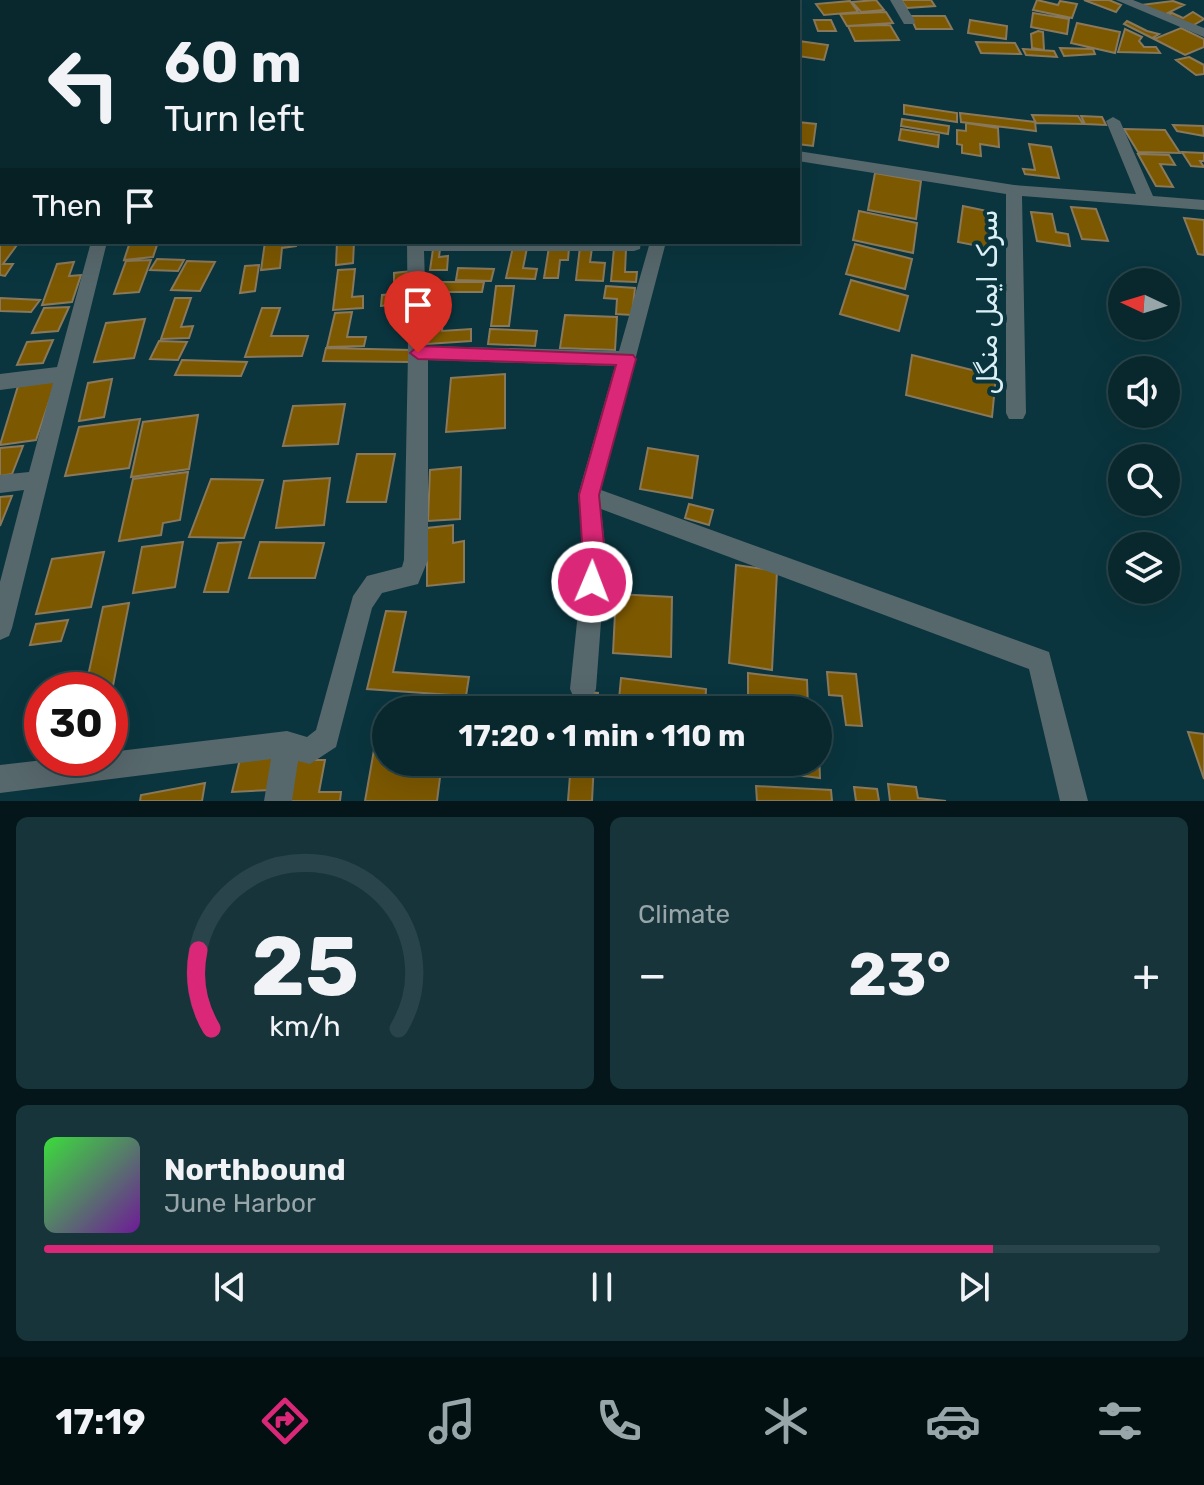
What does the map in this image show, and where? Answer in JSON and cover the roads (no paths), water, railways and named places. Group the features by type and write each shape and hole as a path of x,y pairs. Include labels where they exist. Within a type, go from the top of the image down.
{"street":[{"path":"896,0 909,21"},
{"path":"1122,0 1204,33"},
{"path":"1113,121 1148,203"},
{"path":"800,156 1014,190 1148,203 1204,205"},
{"name":"سرک ایمل منگل","path":"1014,190 1016,413"},
{"path":"0,628 35,480 98,244"},
{"path":"0,779 287,744 310,751 327,738 361,604 375,584 410,576 416,560 418,353 415,244"},
{"path":"524,244 634,245"},
{"path":"583,689 595,555 589,495 657,244"},
{"path":"418,353 627,359"},
{"path":"0,382 64,374"},
{"path":"0,484 35,480"},
{"path":"589,495 1040,661 1074,801"},
{"path":"278,801 287,744"}]}
